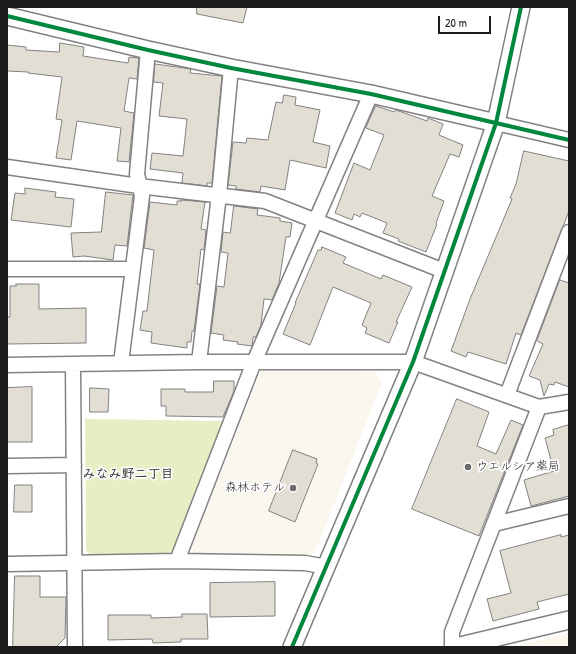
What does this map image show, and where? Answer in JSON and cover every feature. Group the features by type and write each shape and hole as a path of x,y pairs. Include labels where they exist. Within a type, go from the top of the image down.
{"street":[{"path":"292,647 413,362 496,123 521,7"},
{"path":"7,16 148,50 231,68 371,94 569,140"},
{"path":"121,363 142,196 137,174 148,50"},
{"path":"199,362 219,195 231,68"},
{"path":"177,561 254,362 371,94"},
{"path":"7,167 139,186 265,201 444,271"},
{"path":"507,395 569,232"},
{"path":"7,269 132,269"},
{"path":"7,365 199,362 413,362 539,407 569,402"},
{"path":"73,365 75,647"},
{"path":"452,647 452,632 539,407"},
{"path":"7,466 74,465"},
{"path":"494,524 569,506"},
{"path":"7,564 177,561 305,563 327,567"},
{"path":"456,647 569,620"}],"shaded area":[{"path":"262,369 375,371 382,383 315,552 310,555 194,556 191,549"},
{"path":"569,633 569,647 511,647"}],"green space":[{"path":"85,419 228,421 177,550 169,556 91,556 86,550"}],"building":[{"path":"197,7 247,7 243,23 197,14"},
{"path":"60,43 84,47 83,56 128,63 129,57 139,58 137,79 129,78 124,111 134,113 129,162 117,161 121,128 77,121 71,160 56,158 62,120 56,119 62,77 28,72 7,71 7,45 26,47 26,50 59,52"},
{"path":"155,64 191,69 190,73 222,76 212,183 207,183 207,186 182,183 183,173 150,169 152,153 183,156 187,119 159,116 163,83 154,82"},
{"path":"284,95 296,97 295,105 320,110 313,142 330,146 326,168 290,160 285,190 261,186 260,192 236,189 236,186 228,185 233,142 246,143 247,138 268,140 276,102 282,103"},
{"path":"376,106 394,112 396,110 427,121 428,118 443,124 439,135 463,145 459,157 450,154 432,196 444,201 426,252 398,241 399,239 383,233 387,223 362,213 360,217 354,214 352,220 335,213 354,163 370,170 384,135 366,128"},
{"path":"524,151 569,161 569,211 521,335 516,333 506,364 468,352 466,357 451,351 470,299 512,199 510,198 516,184"},
{"path":"25,188 56,192 55,197 74,199 71,227 11,220 15,193 25,194"},
{"path":"106,192 133,195 127,246 115,245 113,260 84,256 73,257 71,233 101,232"},
{"path":"177,201 205,202 201,229 206,230 204,250 201,249 197,284 200,284 194,331 192,331 191,342 187,342 187,348 151,343 152,332 140,330 143,311 147,311 154,250 144,248 150,202 177,205"},
{"path":"234,206 258,209 257,215 280,218 280,221 292,223 290,237 286,237 279,283 272,300 264,299 261,325 256,337 253,337 252,346 223,340 224,335 211,333 217,286 224,287 228,253 221,252 223,232 230,233"},
{"path":"322,247 346,257 343,263 381,279 383,275 412,287 396,322 398,322 389,343 365,333 367,328 362,325 371,303 333,287 310,345 283,334 318,250 321,250"},
{"path":"560,280 569,283 569,387 555,382 554,385 549,384 544,396 540,380 529,376 543,344 537,341"},
{"path":"16,284 39,284 39,309 86,308 86,343 7,344 7,317 10,317 10,286 16,286"},
{"path":"214,381 234,381 234,391 223,417 166,416 166,406 161,406 161,389 185,389 185,392 213,392"},
{"path":"32,387 32,442 7,442 7,388"},
{"path":"90,388 109,389 108,412 90,412"},
{"name":"ウエルシア薬局","path":"457,399 489,412 477,446 496,454 511,420 523,425 479,536 412,509"},
{"path":"569,425 569,496 531,506 524,480 554,471 545,438 554,435 553,430"},
{"name":"森林ホテル","path":"293,450 317,459 316,463 318,464 295,522 269,511"},
{"path":"15,485 32,485 32,512 14,512"},
{"path":"561,535 561,537 569,535 569,594 537,602 539,609 493,621 487,599 511,593 500,551"},
{"path":"15,576 40,576 40,597 66,597 65,638 56,647 13,647"},
{"path":"275,582 275,616 210,617 210,583"},
{"path":"182,614 207,614 208,639 181,639 181,642 153,643 152,639 108,640 108,615 151,615 151,618 182,617"}],"cycle path":[{"path":"292,647 413,362 496,123 521,7"},
{"path":"7,16 148,50 231,68 371,94 569,140"}],"place":[{"name":"ウエルシア薬局","path":"468,467"},
{"name":"森林ホテル","path":"293,488"}],"district":[{"name":"みなみ野二丁目","path":"128,475"}]}
